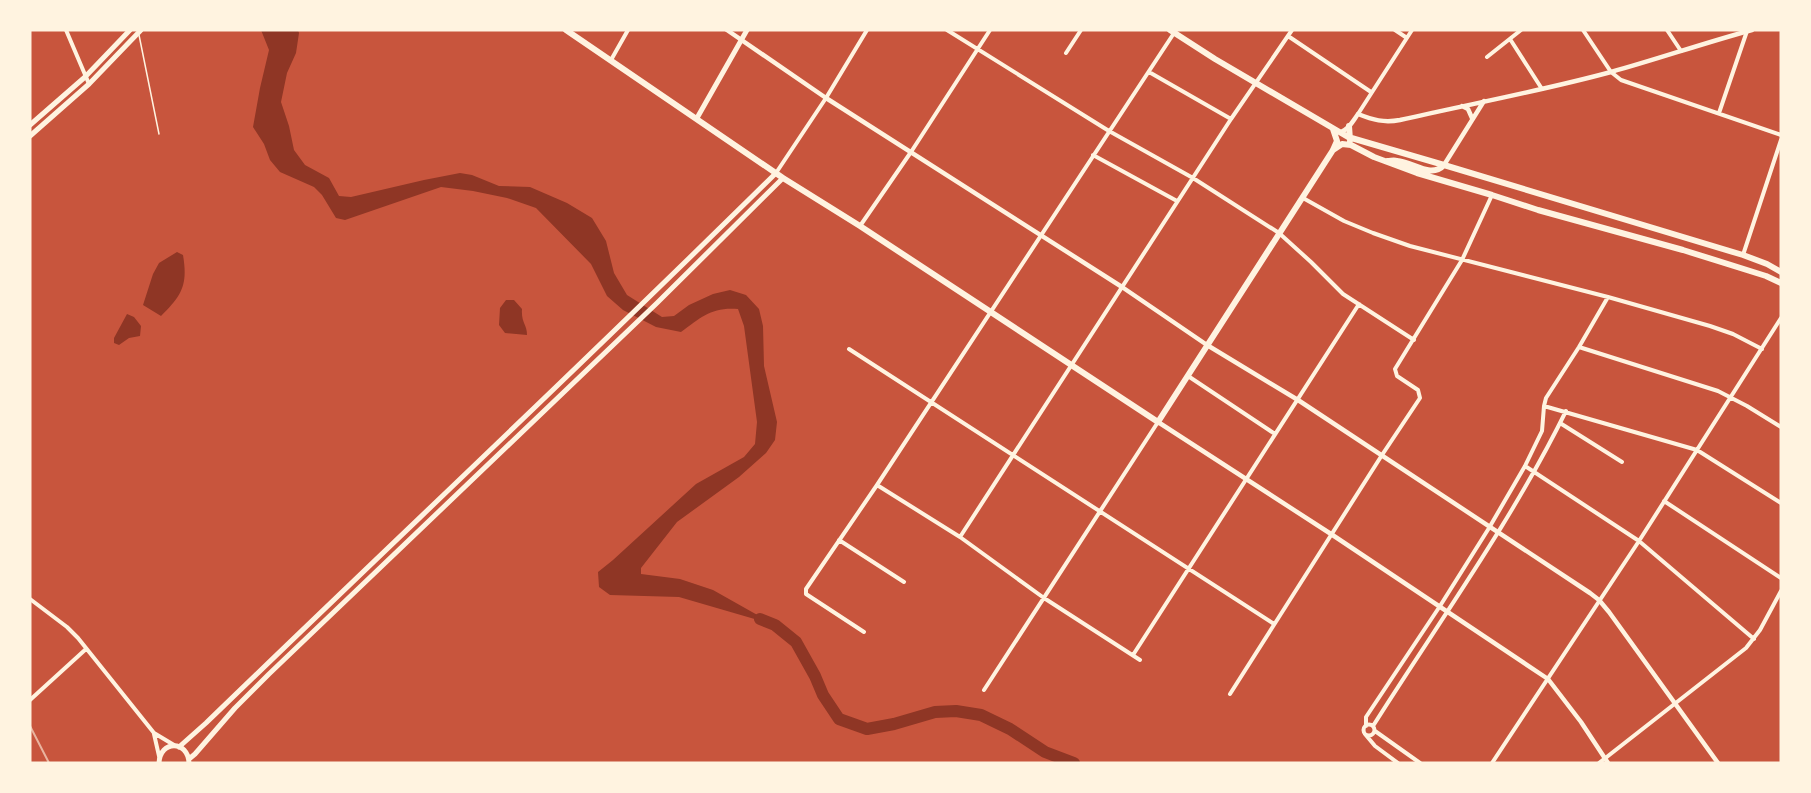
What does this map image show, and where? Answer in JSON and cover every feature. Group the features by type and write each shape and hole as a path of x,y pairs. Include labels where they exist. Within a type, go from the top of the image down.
{"main road":[{"path":"30,125 85,77 130,30"},
{"path":"566,30 783,178 1158,422 1333,150 1337,141 1333,129"},
{"path":"697,118 747,30"},
{"path":"30,136 89,84 140,31"},
{"path":"1174,31 1255,83 1348,137 1743,255 1781,272"},
{"path":"1349,126 1348,137 1351,145"},
{"path":"1333,150 1342,144 1351,145 1384,161 1417,173 1731,265 1781,283"},
{"path":"1384,161 1398,160 1430,171 1440,169 1444,165"},
{"path":"159,760 166,748 177,746 206,723 777,173"},
{"path":"189,762 235,708 276,667 657,303 783,178"},
{"path":"177,746 187,753 189,762"}],"street":[{"path":"66,30 89,84"},
{"path":"611,60 628,30"},
{"path":"727,30 826,98 1122,287 1207,345 1298,400 1599,600 1718,763"},
{"path":"777,173 867,30"},
{"path":"947,30 1109,131 1193,178 1279,233 1311,261 1343,294 1414,340"},
{"path":"860,226 990,30"},
{"path":"1066,52 1081,30"},
{"path":"960,537 1177,201 1292,30"},
{"path":"1395,30 1407,38"},
{"path":"1341,132 1345,131 1358,114 1412,30"},
{"path":"1487,57 1521,30"},
{"path":"1583,30 1611,72 1621,80 1781,135"},
{"path":"1667,30 1682,51"},
{"path":"864,632 806,594 806,589 991,312 1174,31"},
{"path":"1719,113 1749,31"},
{"path":"1358,114 1378,121 1390,122 1542,90 1749,31"},
{"path":"1288,36 1371,92"},
{"path":"1510,39 1542,90"},
{"path":"1149,72 1231,119"},
{"path":"1444,165 1484,101"},
{"path":"1462,106 1471,113 1471,121"},
{"path":"1743,255 1781,140"},
{"path":"1093,155 1177,201"},
{"path":"1230,694 1420,398 1418,390 1395,373 1396,366 1462,260 1492,195"},
{"path":"1302,198 1344,221 1410,246 1608,297 1721,330 1762,349"},
{"path":"1398,763 1375,746 1365,734 1366,717 1440,606 1525,466 1542,431 1544,406 1551,388 1580,347 1608,297"},
{"path":"1133,655 1359,304"},
{"path":"1492,763 1639,541 1781,318"},
{"path":"1580,347 1718,391 1781,428"},
{"path":"849,349 1274,624"},
{"path":"1187,376 1275,434"},
{"path":"1544,406 1697,450 1781,503"},
{"path":"1365,734 1371,735 1378,719 1497,533 1566,411"},
{"path":"984,690 1158,422 1548,679 1581,722 1608,763"},
{"path":"1560,423 1622,462"},
{"path":"1525,466 1639,541 1754,639"},
{"path":"876,485 960,537 1044,598 1140,660"},
{"path":"1664,501 1781,578"},
{"path":"839,540 904,582"},
{"path":"1599,763 1746,648 1754,639 1781,591"},
{"path":"30,599 67,627 154,733 177,746"},
{"path":"32,699 86,649"},
{"path":"1401,664 1409,670"},
{"path":"1369,713 1378,719"},
{"path":"1366,726 1371,725 1420,763"},
{"path":"154,733 159,760"}],"lane":[{"path":"140,31 159,134"}],"shaded area":[{"path":"261,30 298,30 296,53 287,73 281,102 294,150 305,165 329,178 339,196 351,197 460,173 472,175 499,186 530,187 567,203 592,218 606,241 614,273 627,295 662,317 674,316 689,305 713,294 730,290 746,295 759,309 763,326 764,366 777,422 775,440 766,453 739,477 677,522 641,568 641,574 680,579 713,590 775,625 679,597 610,595 599,587 598,572 696,484 744,457 755,444 757,422 744,326 738,309 714,311 681,332 656,327 623,310 607,296 591,264 536,208 507,198 441,187 345,220 336,218 322,195 314,187 280,172 270,160 264,144 253,127 269,50"},
{"path":"177,252 183,255 184,282 179,295 161,316 143,305 159,263"},
{"path":"506,300 514,300 522,309 527,335 505,333 499,325 500,308"},
{"path":"127,314 134,317 141,326 140,336 129,338 119,345 114,343 114,338"}],"waterway":[{"path":"760,619 775,625 796,642 823,695 839,719 867,729 935,712 956,711 981,715 1010,729 1045,752 1074,763"}],"railway":[{"path":"30,726 49,763"}]}
